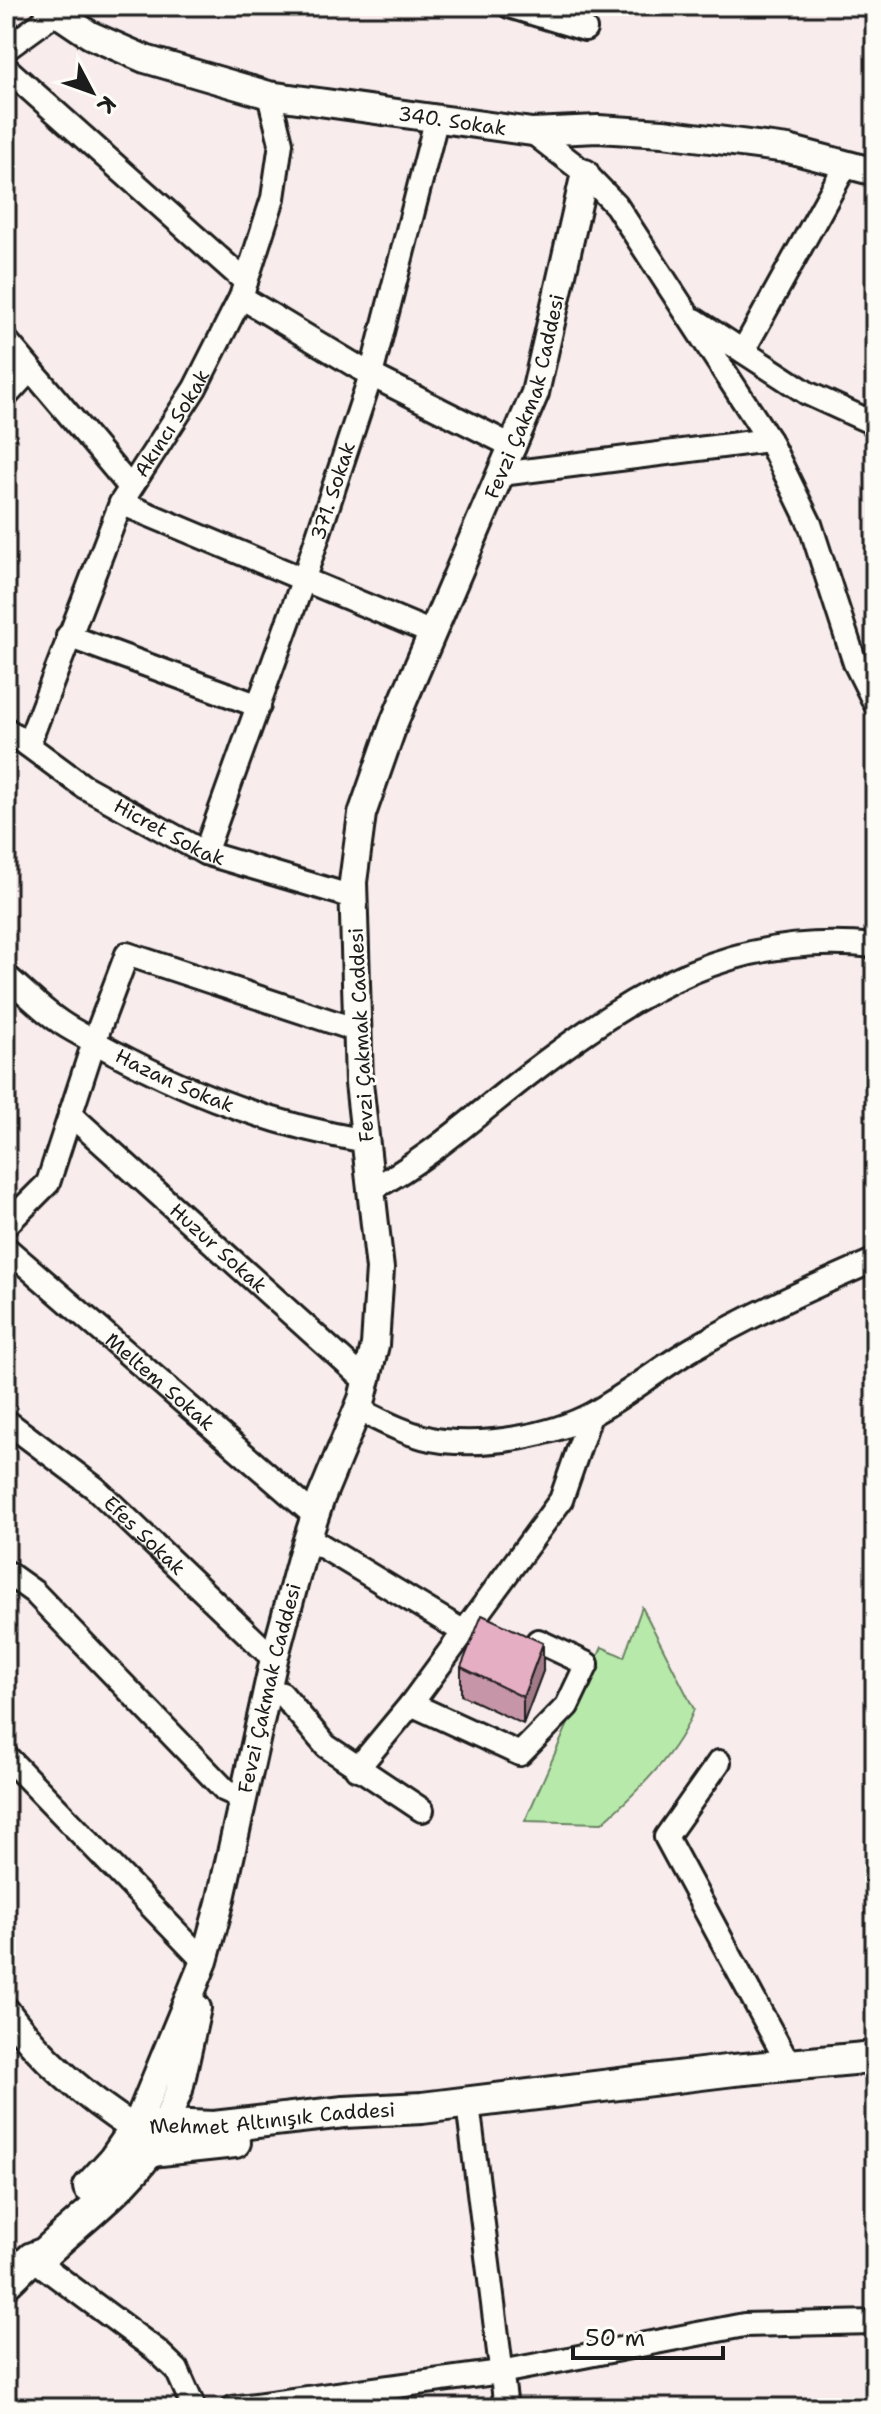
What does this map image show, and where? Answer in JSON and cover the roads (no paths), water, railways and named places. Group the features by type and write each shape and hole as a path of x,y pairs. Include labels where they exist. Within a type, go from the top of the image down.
{"main road":[{"name":"Mehmet Altınışık Caddesi","path":"150,2135 340,2126 422,2108 875,2057"},
{"name":"Fevzi Çakmak Caddesi","path":"6,2283 32,2258 36,2244 113,2161 150,2135"}],"street":[{"path":"509,6 585,29"},
{"path":"6,49 50,10"},
{"name":"340. Sokak","path":"50,10 145,59 269,95 436,121 532,132 598,129 663,133 788,149 875,172"},
{"path":"6,68 244,289 371,375 514,447"},
{"name":"Akıncı Sokak","path":"28,745 68,636 126,495 195,388 244,289 273,198 281,143 269,95"},
{"name":"371. Sokak","path":"205,853 303,581 371,375 436,121"},
{"path":"532,132 585,173 616,205 769,440 810,524 855,663 875,703"},
{"path":"743,351 847,163"},
{"name":"Fevzi Çakmak Caddesi","path":"150,2135 204,1961 274,1659 311,1527 367,1382 380,1302 357,1030 353,897 355,850 362,814 395,720 535,393 585,173"},
{"path":"687,315 807,393 875,424"},
{"path":"6,340 126,495 303,581 432,633"},
{"path":"6,396 29,371"},
{"path":"501,474 769,440"},
{"path":"68,636 259,706"},
{"name":"Hicret Sokak","path":"6,729 83,786 205,853 353,897"},
{"path":"372,1189 416,1166 533,1071 663,983 758,948 806,942 875,946"},
{"path":"6,1225 48,1183 95,1039 127,954 357,1030"},
{"name":"Hazan Sokak","path":"6,976 73,1030 95,1039 176,1086 265,1118 366,1141"},
{"name":"Huzur Sokak","path":"70,1114 367,1382"},
{"name":"Meltem Sokak","path":"6,1248 311,1527 464,1632"},
{"path":"358,1409 383,1423 442,1441 499,1440 556,1428 590,1416 692,1349 777,1303 875,1260"},
{"path":"357,1769 411,1704 561,1500 590,1416"},
{"name":"Efes Sokak","path":"6,1421 95,1488 274,1659"},
{"path":"6,1572 34,1592 225,1790 243,1798"},
{"path":"411,1704 520,1754 567,1706 587,1664 538,1641"},
{"path":"267,1689 282,1694 326,1746 422,1810"},
{"path":"6,1756 204,1961"},
{"path":"719,1762 666,1837 789,2065"},
{"path":"6,2011 39,2053 73,2084 150,2135"},
{"path":"468,2104 506,2408"},
{"path":"32,2258 156,2350 177,2370 194,2408"},
{"path":"233,2408 501,2372 744,2325 875,2322"}]}
